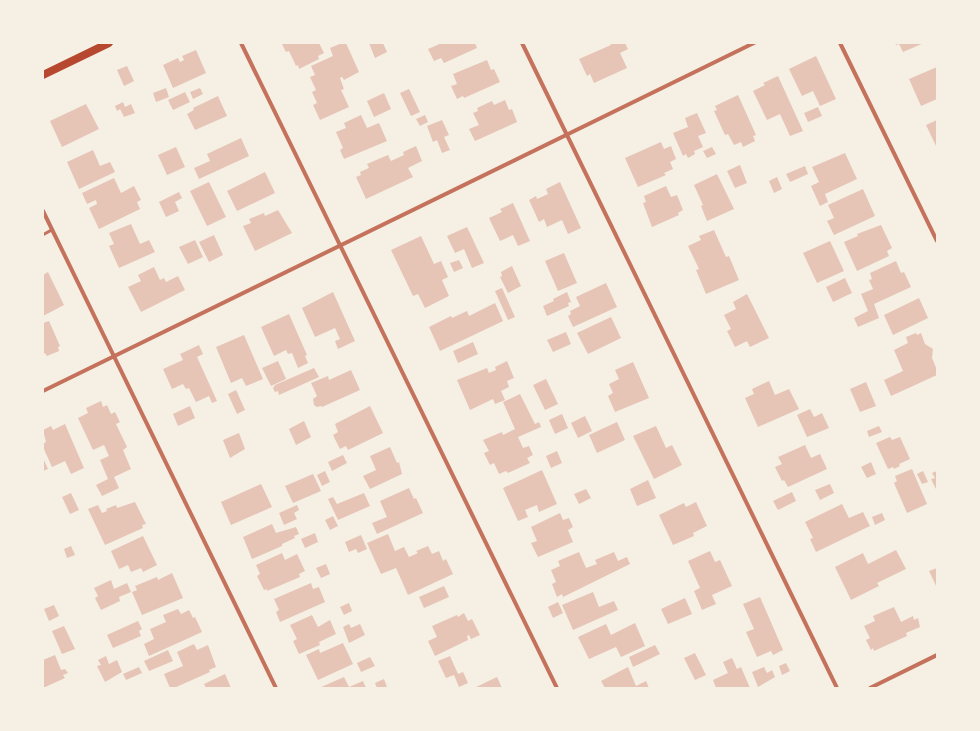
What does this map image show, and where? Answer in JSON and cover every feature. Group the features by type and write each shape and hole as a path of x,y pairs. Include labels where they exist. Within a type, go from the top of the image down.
{"main road":[{"path":"43,75 109,43"}],"street":[{"path":"241,43 557,688"},
{"path":"522,43 837,688"},
{"path":"43,391 754,43"},
{"path":"840,43 937,240"},
{"path":"43,210 276,688"},
{"path":"870,688 937,655"}],"lane":[{"path":"43,234 52,229"}],"building":[{"path":"319,43 324,53 318,56 319,59 299,69 289,51 286,52 282,44"},
{"path":"346,43 359,72 344,80 342,77 340,78 344,89 341,90 349,107 320,120 313,105 317,103 312,92 316,90 310,77 315,75 311,66 333,56 330,48"},
{"path":"369,43 383,43 387,52 375,58"},
{"path":"442,43 475,43 477,48 444,63 441,58 434,61 428,49"},
{"path":"610,43 625,43 628,49 620,53 627,68 594,83 590,74 587,76 579,59 611,45"},
{"path":"895,43 924,43 903,52 899,44 896,45"},
{"path":"196,50 206,73 173,88 163,65 178,58 180,62 184,60 182,56"},
{"path":"816,56 836,99 820,106 813,91 802,96 789,69"},
{"path":"487,60 491,70 494,69 500,82 464,98 463,96 457,99 451,86 457,84 453,74"},
{"path":"127,66 134,81 124,86 117,70"},
{"path":"937,67 937,99 921,106 909,79"},
{"path":"778,76 803,131 790,136 780,114 767,120 753,91 765,85 763,83"},
{"path":"166,88 169,97 156,102 153,93"},
{"path":"200,88 203,94 193,99 190,92"},
{"path":"409,89 420,112 411,116 400,93"},
{"path":"185,92 190,102 173,110 168,100"},
{"path":"384,93 391,109 374,117 367,101"},
{"path":"738,95 756,135 753,136 755,141 743,147 741,142 734,145 728,134 725,135 714,111 717,110 715,106"},
{"path":"218,96 227,116 195,130 187,114 194,110 193,108"},
{"path":"505,100 509,110 512,109 517,122 475,141 469,129 479,125 473,113 478,111 477,108 492,101 494,105"},
{"path":"123,102 125,107 131,104 135,113 124,117 120,109 117,111 115,106"},
{"path":"86,104 99,129 62,147 50,121"},
{"path":"818,107 822,116 808,122 804,113"},
{"path":"697,113 706,133 698,136 703,147 694,151 695,154 688,158 686,154 683,156 673,133 688,127 685,118"},
{"path":"361,115 367,128 379,123 387,141 344,159 340,150 343,148 336,132 346,128 344,123"},
{"path":"425,115 428,122 420,126 416,119"},
{"path":"442,120 449,135 444,137 450,150 442,153 437,140 433,142 427,126"},
{"path":"937,120 937,148 926,125"},
{"path":"241,138 249,156 199,179 194,168 210,161 207,154"},
{"path":"661,142 664,149 671,146 676,159 670,162 673,169 664,173 666,175 638,187 625,158"},
{"path":"416,146 422,161 408,168 413,177 366,199 356,177 361,175 360,172 369,168 367,164 388,155 391,161 404,155 403,152"},
{"path":"176,147 185,167 167,175 158,155"},
{"path":"712,147 716,154 707,158 703,151"},
{"path":"93,150 100,166 110,162 115,172 79,189 67,162"},
{"path":"845,153 857,179 825,194 828,202 820,206 811,186 819,182 812,167"},
{"path":"740,165 747,183 735,188 727,171"},
{"path":"805,166 808,174 790,182 786,174"},
{"path":"265,172 275,193 237,211 227,191"},
{"path":"717,174 734,209 707,221 701,206 703,205 694,185"},
{"path":"777,177 782,189 774,193 769,181"},
{"path":"114,178 121,193 134,186 141,200 137,202 140,209 99,229 89,208 97,204 96,200 87,204 82,193"},
{"path":"209,182 226,217 207,226 190,191"},
{"path":"560,182 581,228 568,234 562,220 547,227 544,219 539,222 529,200 536,196 537,199 548,194 546,189"},
{"path":"666,186 671,197 677,195 683,210 678,213 679,215 652,227 643,203 646,202 644,196"},
{"path":"863,189 875,216 834,235 827,221 834,218 828,205"},
{"path":"179,192 182,198 175,202 179,211 166,217 159,202"},
{"path":"513,203 530,241 518,246 513,235 500,241 489,218 502,212 500,209"},
{"path":"278,210 292,233 255,251 243,226 251,223 249,219 264,213 265,216"},
{"path":"131,224 140,244 149,240 155,252 119,268 109,246 114,244 109,233"},
{"path":"881,225 892,248 887,251 889,256 857,271 844,242 858,236 857,234"},
{"path":"467,227 484,263 472,268 464,249 455,253 447,236"},
{"path":"714,230 726,257 729,256 739,280 706,294 696,270 699,269 688,246 701,240 699,236"},
{"path":"214,235 223,255 209,262 199,242"},
{"path":"421,236 434,264 441,261 448,277 442,280 449,296 425,308 418,294 413,296 391,250"},
{"path":"195,240 203,257 188,264 179,247"},
{"path":"830,241 844,271 817,283 803,253"},
{"path":"564,253 577,283 558,291 545,261"},
{"path":"459,260 463,268 454,272 450,263"},
{"path":"896,261 901,273 904,272 911,287 874,304 879,318 858,327 854,318 868,311 861,294 873,289 869,280 872,279 870,273"},
{"path":"512,266 521,286 508,293 500,277 502,276 501,272"},
{"path":"154,267 160,280 164,278 166,282 178,276 185,290 141,312 128,287 141,281 138,275"},
{"path":"48,272 64,305 43,316 43,275"},
{"path":"845,278 852,293 833,302 826,287"},
{"path":"606,283 617,307 573,327 568,316 571,314 570,311 580,306 576,297"},
{"path":"502,288 515,317 508,320 495,291"},
{"path":"333,292 355,341 338,349 335,341 340,339 335,328 315,337 302,308"},
{"path":"567,292 571,302 568,303 569,306 547,316 543,306 554,301 553,299"},
{"path":"747,294 769,338 750,347 747,341 735,347 727,331 731,329 724,315 736,309 733,302"},
{"path":"919,298 928,318 893,335 884,315"},
{"path":"495,303 503,321 440,351 429,327 451,316 452,318 467,311 469,316"},
{"path":"289,314 307,355 305,356 308,363 298,368 292,353 288,354 286,350 274,356 261,327"},
{"path":"611,317 621,338 588,354 577,333"},
{"path":"49,321 60,346 58,347 59,351 47,356 45,353 43,354 43,323"},
{"path":"566,332 571,344 553,352 547,340"},
{"path":"916,333 917,335 921,333 925,344 933,349 932,358 937,370 937,375 891,396 884,380 903,371 894,350 908,343 906,337"},
{"path":"244,335 263,379 246,386 242,378 231,383 216,347"},
{"path":"473,342 478,354 458,363 453,351"},
{"path":"199,345 203,354 197,357 217,401 212,403 209,396 196,402 189,388 186,389 183,384 172,389 163,369 183,360 180,354"},
{"path":"278,361 286,379 271,386 262,368"},
{"path":"507,361 514,378 507,381 509,387 501,391 505,400 495,404 493,399 470,410 457,380 487,368 489,373 496,370 495,367"},
{"path":"633,362 649,398 615,412 608,396 613,393 609,384 619,379 615,370"},
{"path":"314,368 319,377 279,395 278,391 275,392 273,388 275,385"},
{"path":"351,370 360,390 322,407 317,407 314,405 313,399 317,396 311,383 328,376 329,380"},
{"path":"546,379 558,404 545,410 533,385"},
{"path":"769,381 775,395 789,389 799,409 758,427 745,398 754,394 752,389"},
{"path":"866,382 876,406 860,412 850,389"},
{"path":"236,390 245,410 237,414 228,394"},
{"path":"520,394 535,424 539,422 541,427 518,437 523,448 529,446 533,455 527,458 530,463 508,473 506,471 499,474 494,463 490,465 484,453 489,451 483,440 502,432 503,435 515,429 503,402"},
{"path":"101,401 103,407 107,405 111,414 115,412 120,422 116,424 127,447 123,450 131,469 114,477 119,488 102,496 96,485 108,479 100,460 109,456 104,445 93,450 78,418 88,413 86,408"},
{"path":"190,406 195,418 178,426 173,414"},
{"path":"370,406 383,433 348,450 346,446 340,449 333,435 338,432 335,424"},
{"path":"810,409 814,417 822,413 829,428 807,437 797,415"},
{"path":"562,414 568,428 555,434 549,420"},
{"path":"585,416 592,431 578,438 571,423"},
{"path":"304,421 311,437 296,445 289,429"},
{"path":"617,422 625,440 597,453 589,435"},
{"path":"65,424 84,468 71,474 65,461 52,467 43,447 43,444 46,442 43,430 51,426 53,430"},
{"path":"656,426 666,448 672,445 682,465 654,479 633,436"},
{"path":"879,426 882,432 869,437 867,431"},
{"path":"239,433 245,449 230,458 223,440"},
{"path":"890,437 892,440 900,437 910,459 899,464 900,466 894,469 893,467 888,469 876,443"},
{"path":"805,445 811,458 820,454 827,469 788,487 784,480 782,481 775,467 782,464 778,457"},
{"path":"390,447 397,463 399,462 402,474 370,489 363,476 376,470 370,456"},
{"path":"557,451 562,463 551,468 546,456"},
{"path":"343,455 347,463 332,471 328,462"},
{"path":"43,458 48,469 43,471"},
{"path":"871,462 876,474 867,478 861,467"},
{"path":"912,469 927,504 907,513 894,483 897,481 895,476"},
{"path":"542,470 557,504 539,512 537,505 525,510 528,517 518,521 503,488"},
{"path":"325,471 330,482 322,486 317,475"},
{"path":"923,471 928,482 922,484 917,474"},
{"path":"937,471 937,491 931,479 935,478 932,473"},
{"path":"313,474 321,491 293,503 285,486"},
{"path":"648,480 656,498 637,506 630,489"},
{"path":"261,484 272,507 231,525 221,502"},
{"path":"830,484 834,493 820,500 815,490"},
{"path":"409,488 414,499 416,498 423,513 377,534 372,523 387,517 380,501"},
{"path":"586,489 591,498 579,504 574,494"},
{"path":"792,492 796,501 778,510 773,501"},
{"path":"71,493 79,510 70,514 62,497"},
{"path":"364,493 370,506 338,520 328,499 333,497 337,504"},
{"path":"135,502 146,524 142,525 143,528 105,545 88,509 98,505 102,513 107,511 106,509 116,505 117,508"},
{"path":"696,502 707,526 693,533 694,536 673,545 659,515 684,503 686,507"},
{"path":"842,504 849,518 863,512 870,526 816,552 810,539 813,538 805,522"},
{"path":"297,505 299,510 294,513 297,519 284,525 279,513"},
{"path":"560,513 563,520 569,518 573,527 568,530 573,542 538,557 531,543 537,541 531,527"},
{"path":"882,513 885,520 875,525 872,517"},
{"path":"333,516 338,526 330,530 325,520"},
{"path":"272,524 276,533 296,527 299,534 294,536 295,538 282,544 282,546 252,559 243,537"},
{"path":"315,533 318,542 305,548 301,539"},
{"path":"388,534 395,551 404,547 409,557 418,553 416,551 428,546 432,554 439,551 443,561 446,559 453,574 408,595 396,568 381,574 367,543"},
{"path":"361,535 367,549 358,553 356,549 349,552 345,542"},
{"path":"143,536 157,565 143,572 141,568 131,572 128,565 119,569 111,551"},
{"path":"71,546 75,555 67,558 64,549"},
{"path":"896,550 906,569 877,583 879,586 851,600 835,567 863,553 868,564"},
{"path":"710,551 715,562 720,560 732,586 712,595 716,604 702,610 694,591 700,588 688,561"},
{"path":"579,552 586,568 597,564 595,560 614,552 618,561 627,557 630,564 563,597 562,594 557,597 552,584 556,582 551,570 560,566 558,561"},
{"path":"282,553 285,560 297,554 305,571 299,574 300,577 267,591 267,589 264,590 257,576 260,574 256,565"},
{"path":"326,564 330,574 321,578 316,568"},
{"path":"937,568 937,588 929,571"},
{"path":"172,573 183,598 142,615 132,592 137,590 135,586 157,577 158,580"},
{"path":"111,580 114,589 127,583 131,592 119,597 120,601 101,610 95,598 98,596 94,588"},
{"path":"311,583 313,589 319,587 325,602 280,622 276,612 279,610 274,599"},
{"path":"444,586 449,597 424,608 419,597"},
{"path":"593,592 599,607 614,601 618,610 573,630 562,605"},
{"path":"760,597 783,650 773,655 771,651 757,657 746,632 754,629 743,604"},
{"path":"685,598 692,614 668,624 661,609"},
{"path":"558,602 563,613 553,618 548,607"},
{"path":"349,603 352,611 344,615 340,607"},
{"path":"54,605 59,616 49,621 44,609"},
{"path":"894,607 901,622 913,616 914,620 918,618 920,627 906,633 907,636 874,651 873,648 871,650 866,640 870,638 864,626 875,621 873,616"},
{"path":"178,609 181,614 189,610 193,618 195,617 202,632 149,656 144,644 154,639 150,629 166,622 163,615"},
{"path":"464,613 468,621 472,619 480,635 471,639 469,635 467,636 468,640 435,656 428,641 437,637 432,626 457,615 458,617"},
{"path":"312,615 318,627 330,620 336,634 319,642 320,645 299,654 293,641 297,639 290,625"},
{"path":"138,621 142,629 139,631 141,636 113,648 107,635"},
{"path":"635,623 645,646 621,657 616,647 589,659 578,637 606,624 611,635"},
{"path":"349,624 351,628 360,624 365,635 349,643 343,627"},
{"path":"64,626 75,649 62,654 52,631"},
{"path":"343,643 353,664 318,680 306,655 319,649 320,653"},
{"path":"194,644 197,650 208,645 216,667 209,670 210,672 174,688 170,688 164,674 183,666 177,652"},
{"path":"655,645 660,654 633,667 629,657"},
{"path":"168,650 173,661 149,671 144,661"},
{"path":"695,653 706,675 695,680 684,658"},
{"path":"55,655 61,670 65,669 68,673 63,675 65,678 43,688 43,660"},
{"path":"106,656 109,664 117,660 122,672 105,682 97,666 101,665 98,660"},
{"path":"450,656 458,674 463,672 468,683 459,687 454,675 446,678 438,661"},
{"path":"370,657 375,666 361,672 357,663"},
{"path":"732,658 737,669 741,667 750,688 716,688 713,680 728,673 723,662"},
{"path":"786,663 790,671 782,675 779,666"},
{"path":"139,667 142,673 126,680 123,674"},
{"path":"628,667 636,686 646,681 649,688 605,688 601,681"},
{"path":"764,667 767,673 772,670 775,677 758,687 752,672"},
{"path":"225,674 231,688 206,688 204,684"},
{"path":"344,677 349,687 363,681 366,688 319,688"},
{"path":"497,677 502,688 474,688"},
{"path":"384,679 387,687 377,688 375,683"}]}
